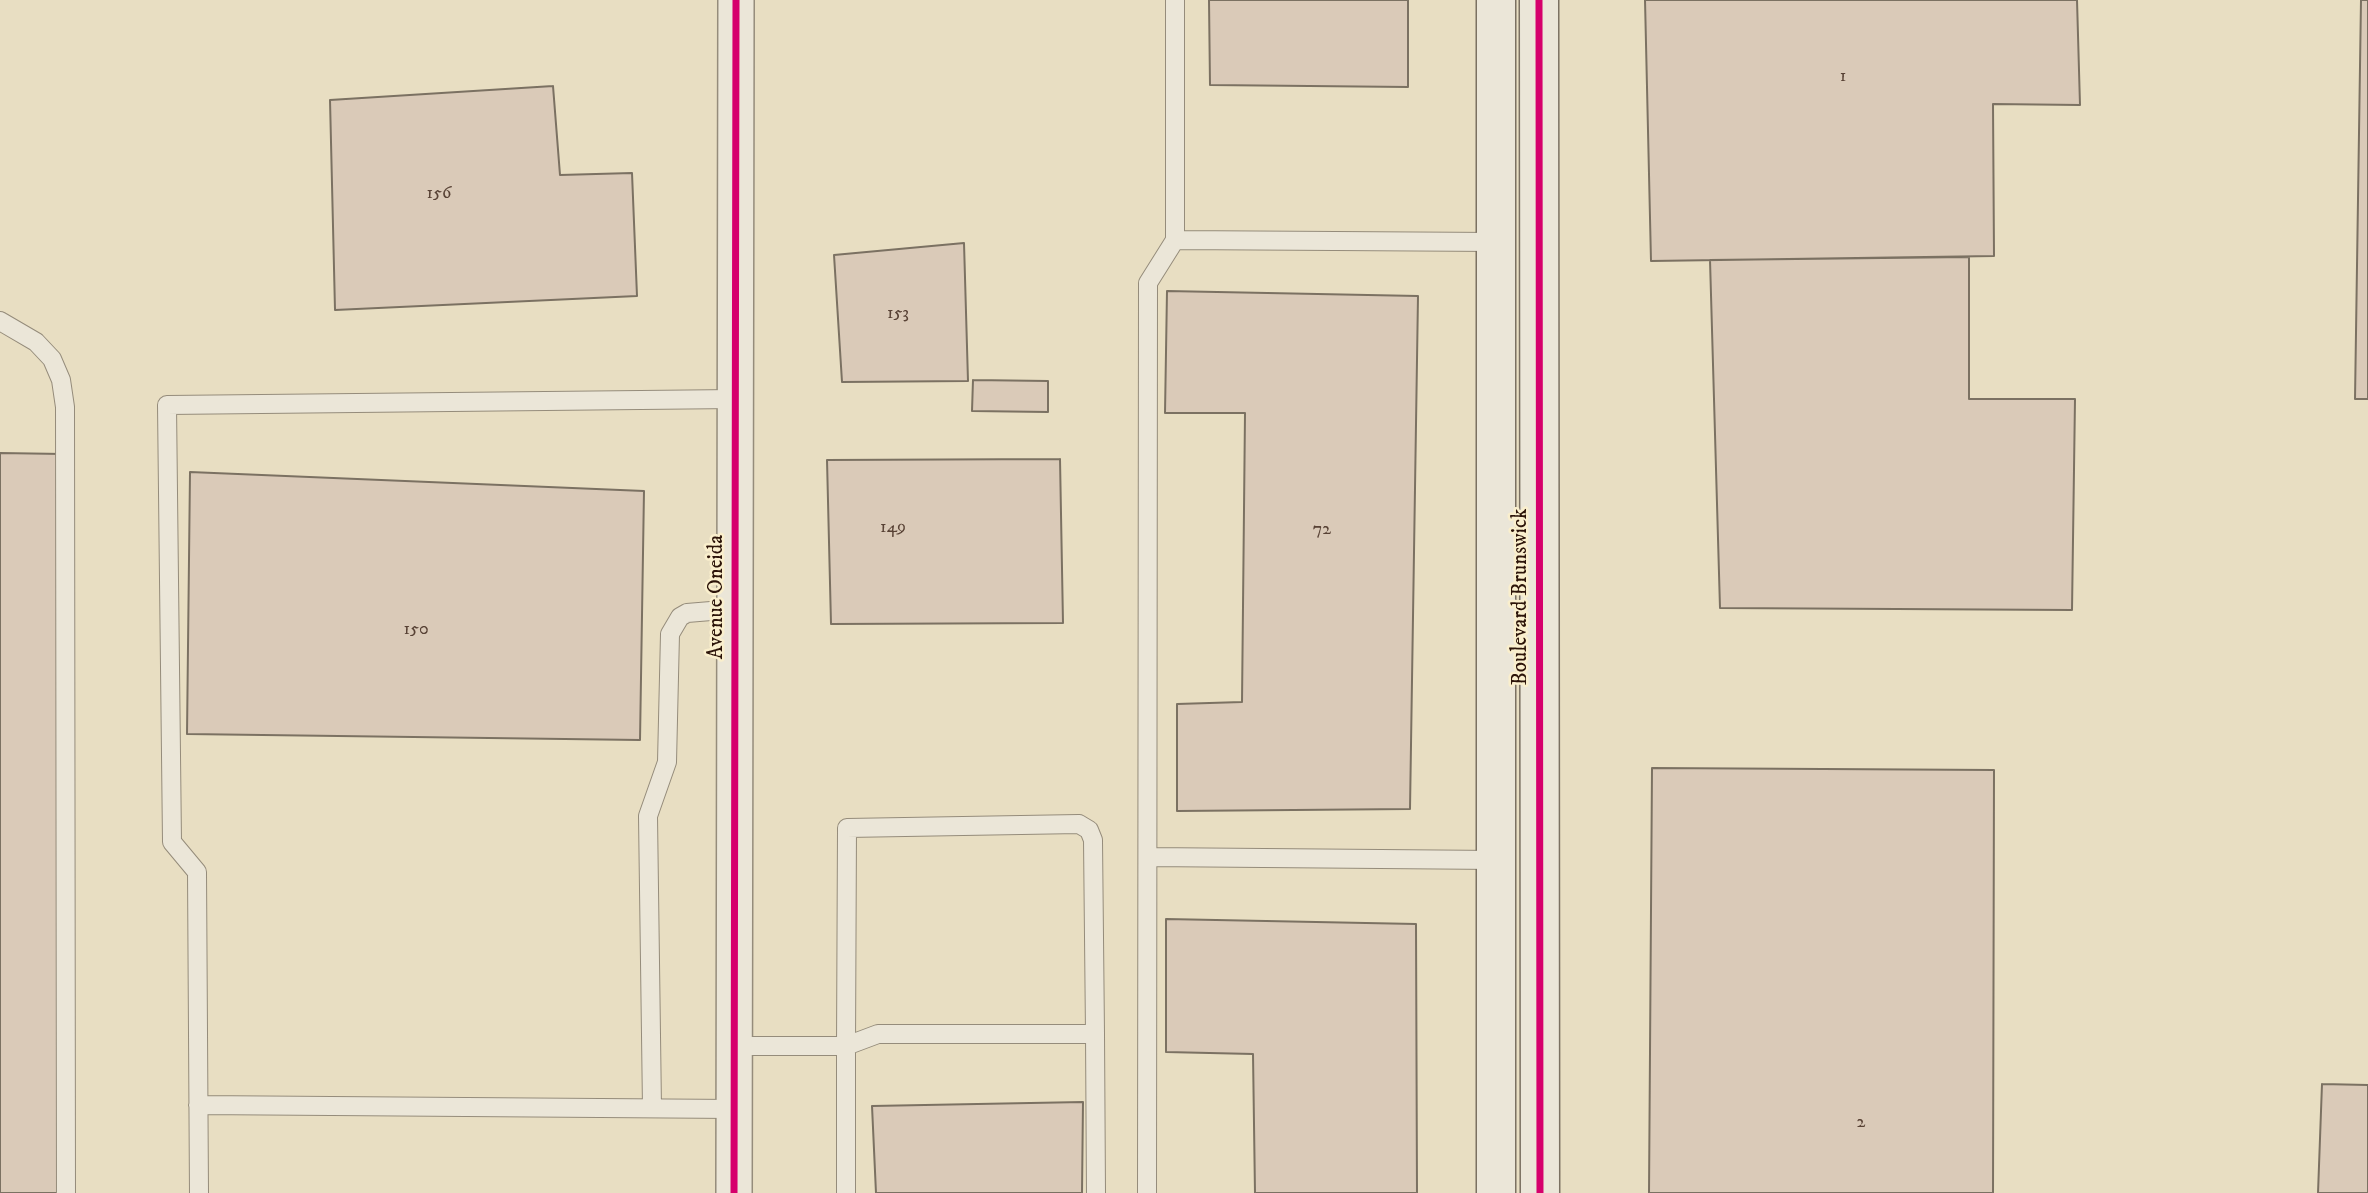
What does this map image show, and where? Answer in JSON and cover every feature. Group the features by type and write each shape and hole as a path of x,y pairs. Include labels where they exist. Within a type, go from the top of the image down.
{"street":[{"name":"Avenue Oneida","path":"734,1193 736,0"},
{"name":"Boulevard Brunswick","path":"1496,0 1496,1193"},
{"name":"Boulevard Brunswick","path":"1539,0 1540,1193"}],"lane":[{"path":"1147,1193 1148,283 1175,240 1175,0"},
{"path":"1175,240 1496,242"},
{"path":"0,321 36,342 52,359 61,380 65,407 66,1193"},
{"path":"199,1193 197,872 172,842 167,405 735,398"},
{"path":"652,1108 648,816 667,762 670,634 680,617 687,613 735,609"},
{"path":"846,1193 847,828 1079,824 1089,830 1093,840 1096,1193"},
{"path":"1148,857 1496,860"},
{"path":"734,1046 846,1046 878,1034 1095,1034"},
{"path":"198,1105 734,1109"}],"building":[{"path":"1209,0 1408,0 1408,87 1210,85"},
{"path":"1645,0 2077,0 2080,105 1993,104 1994,256 1651,261"},
{"path":"2361,0 2368,0 2368,399 2355,399"},
{"path":"553,86 560,175 632,173 637,296 335,310 330,100"},
{"path":"964,243 968,381 842,382 834,255"},
{"path":"1969,257 1969,399 2075,399 2072,610 1720,608 1710,260"},
{"path":"1167,291 1418,296 1410,809 1177,811 1177,704 1242,702 1245,413 1165,413"},
{"path":"973,380 1048,381 1048,412 972,411"},
{"path":"0,453 63,454 60,1193 0,1193"},
{"path":"1060,459 1063,623 831,624 827,460"},
{"path":"190,472 644,491 640,740 187,734"},
{"path":"1652,768 1994,770 1993,1193 1649,1193"},
{"path":"1166,919 1416,924 1417,1193 1255,1193 1253,1054 1166,1052"},
{"path":"2322,1084 2368,1085 2368,1193 2318,1193"},
{"path":"1083,1102 1082,1193 876,1193 872,1106"}],"cycle path":[{"path":"734,1193 736,0"},
{"path":"1539,0 1540,1193"}]}
